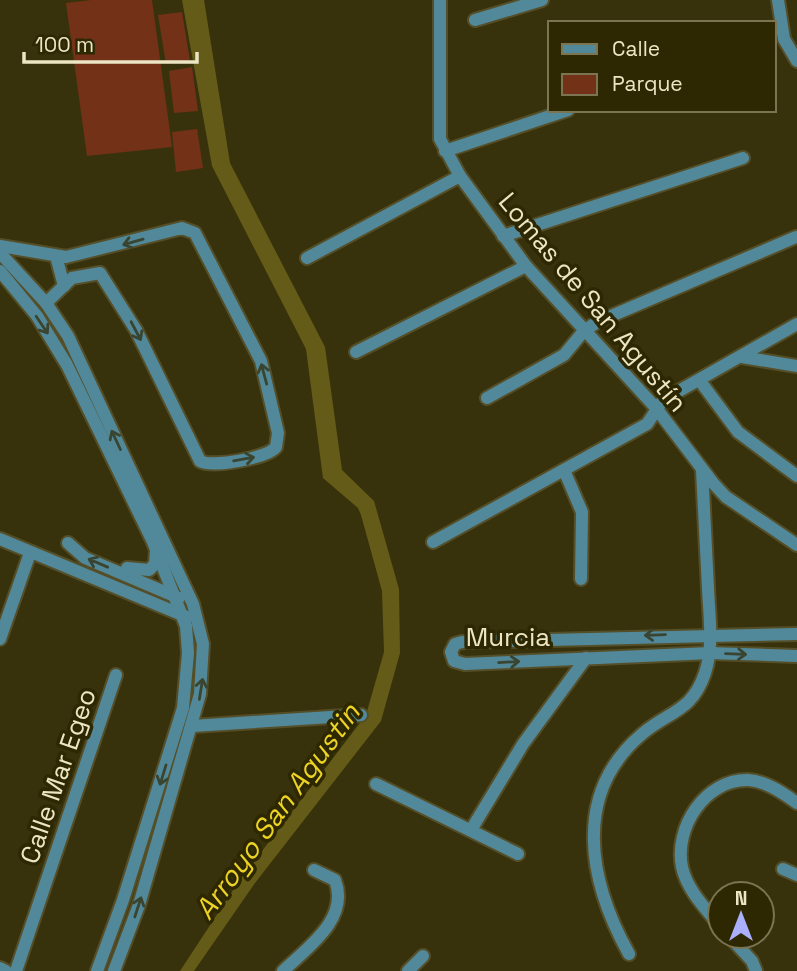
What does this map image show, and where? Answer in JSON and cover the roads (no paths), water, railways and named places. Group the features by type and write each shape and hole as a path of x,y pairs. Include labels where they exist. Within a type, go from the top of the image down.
{"street":[{"name":"Lomas de San Agustín","path":"440,0 439,128 444,151 460,176 526,266 583,332 656,408 702,470 726,497 797,545"},
{"path":"475,20 542,0"},
{"path":"778,0 779,40 797,61"},
{"path":"444,151 562,112"},
{"path":"503,236 743,158"},
{"path":"307,258 460,176"},
{"path":"0,246 66,257 100,251 182,228 195,233 261,361 278,433 276,447 266,455 202,463 136,330 100,273 72,278 46,303"},
{"path":"487,398 564,355 583,332 597,322 796,237"},
{"path":"0,253 46,303 68,336 193,604 198,620 203,671 193,726 139,905 114,971"},
{"path":"56,256 64,286"},
{"path":"356,352 526,266"},
{"path":"0,271 37,316 67,365 156,551 183,616 188,653 183,708 123,900 97,971"},
{"path":"433,541 647,424 663,400 797,324"},
{"path":"742,357 797,366"},
{"path":"700,381 738,432 795,472"},
{"path":"564,470 582,512 581,579"},
{"path":"629,954 615,929 596,875 592,847 594,820 613,769 643,733 692,700 706,671 710,634 702,470"},
{"path":"0,539 198,620"},
{"path":"68,543 85,558 193,604"},
{"path":"127,568 149,570 155,564 156,551"},
{"path":"0,639 30,553"},
{"name":"Murcia","path":"797,634 462,642 455,644 451,652 454,661 465,664 709,653 797,656"},
{"path":"471,830 523,744 586,659"},
{"name":"Calle Mar Egeo","path":"16,971 116,675"},
{"path":"193,726 360,715"},
{"path":"706,908 690,887 682,869 682,833 693,812 710,794 739,781 761,783 797,803"},
{"path":"376,784 518,854"},
{"path":"783,869 797,875"},
{"path":"283,971 322,933 335,914 339,896 335,880 314,870"},
{"path":"742,950 752,961 756,971"},
{"path":"408,971 423,956"},
{"path":"0,968 6,971"}],"water label":[{"name":"Arroyo San Agustin","path":"277,811"}]}
